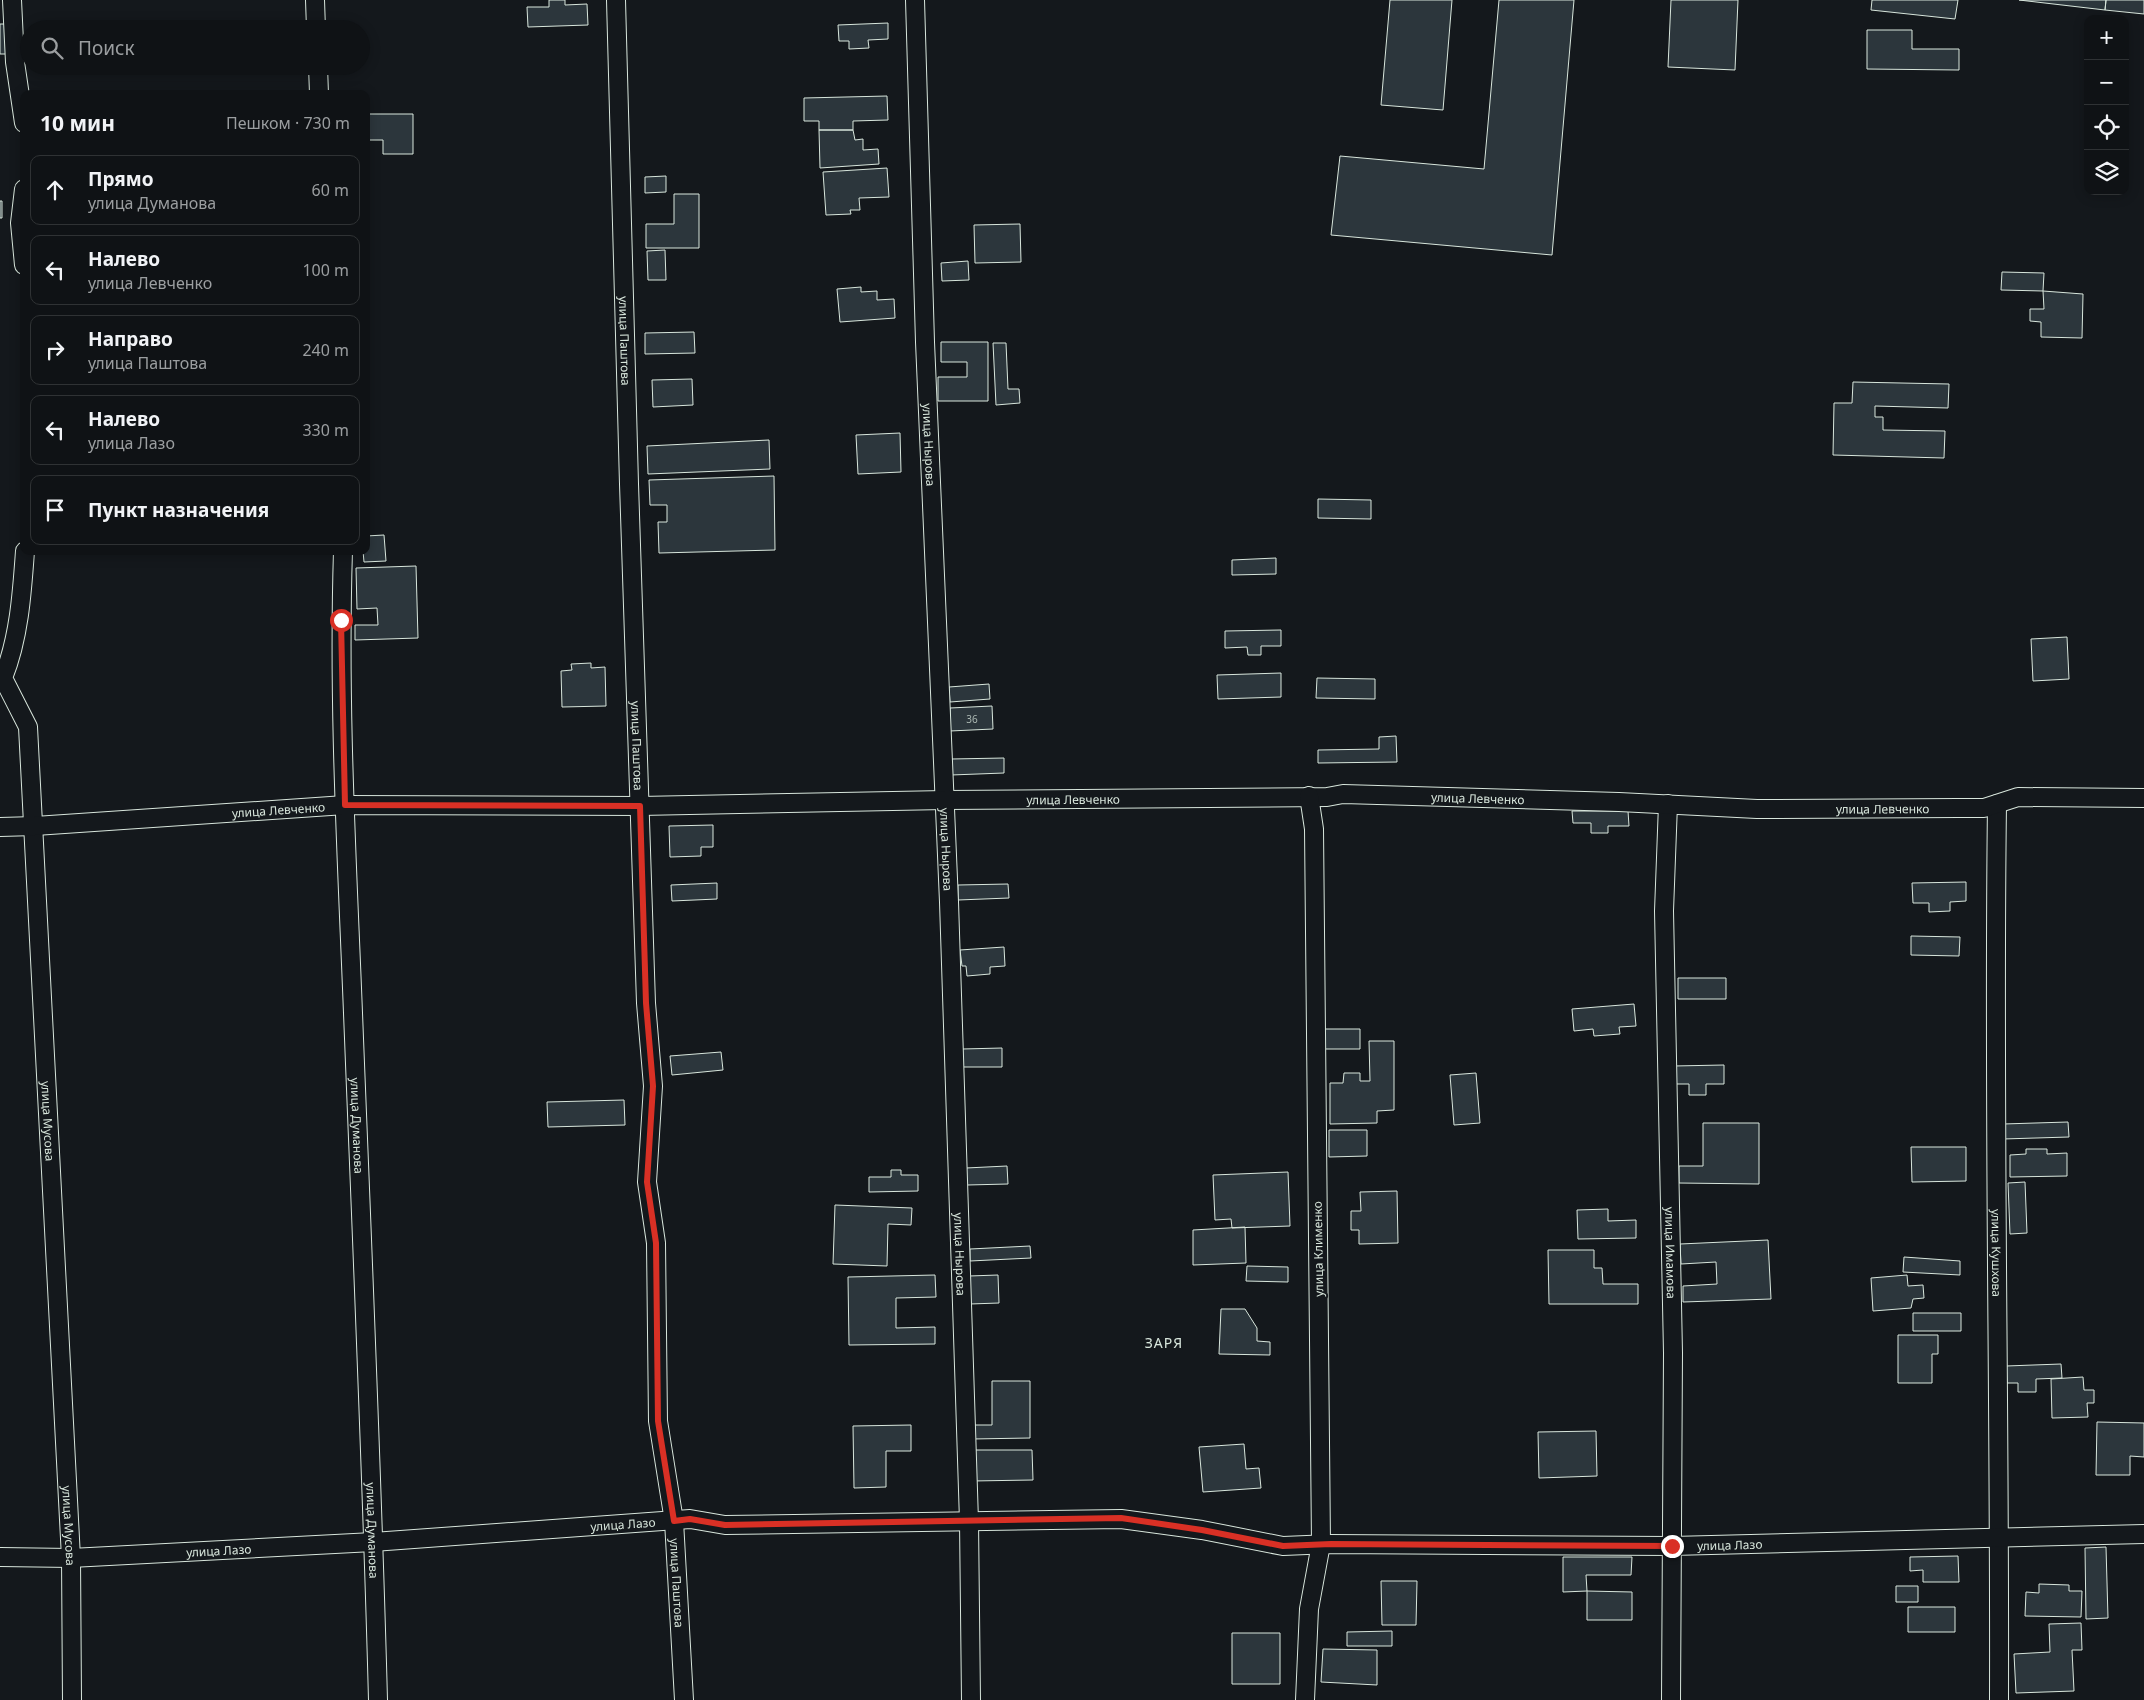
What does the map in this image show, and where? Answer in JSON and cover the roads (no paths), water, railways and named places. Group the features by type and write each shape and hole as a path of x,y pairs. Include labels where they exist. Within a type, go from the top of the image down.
{"street":[{"path":"12,0 15,62 20,96"},
{"path":"315,0 316,20"},
{"name":"улица Паштова","path":"616,0 646,1003 653,1086 647,1182 656,1243 658,1421 674,1521 684,1700"},
{"name":"улица Нырова","path":"915,0 924,332 945,800 969,1521 972,1700"},
{"path":"318,75 319,90"},
{"name":"улица Мусова","path":"25,555 21,606 8,665 3,678 28,727 71,1558 72,1700"},
{"name":"улица Думанова","path":"343,555 341,620 345,805 374,1542 378,1700"},
{"name":"улица Левченко","path":"0,827 345,805 640,806 945,800 1309,796 1327,798 1343,794 1668,804 1757,809 1984,808 2018,797 2144,798"},
{"name":"улица Клименко","path":"1305,1700 1309,1609 1321,1544 1314,829 1309,796"},
{"name":"улица Имамова","path":"1668,804 1664,911 1673,1353 1671,1700"},
{"name":"улица Кушхова","path":"1997,804 1995,1022 1999,1700"},
{"name":"улица Лазо","path":"0,1557 71,1558 374,1542 690,1519 725,1525 1121,1518 1202,1530 1283,1546 1321,1544 1672,1546 2144,1534"}],"district":[{"name":"ЗАРЯ","path":"1164,1342"}]}
